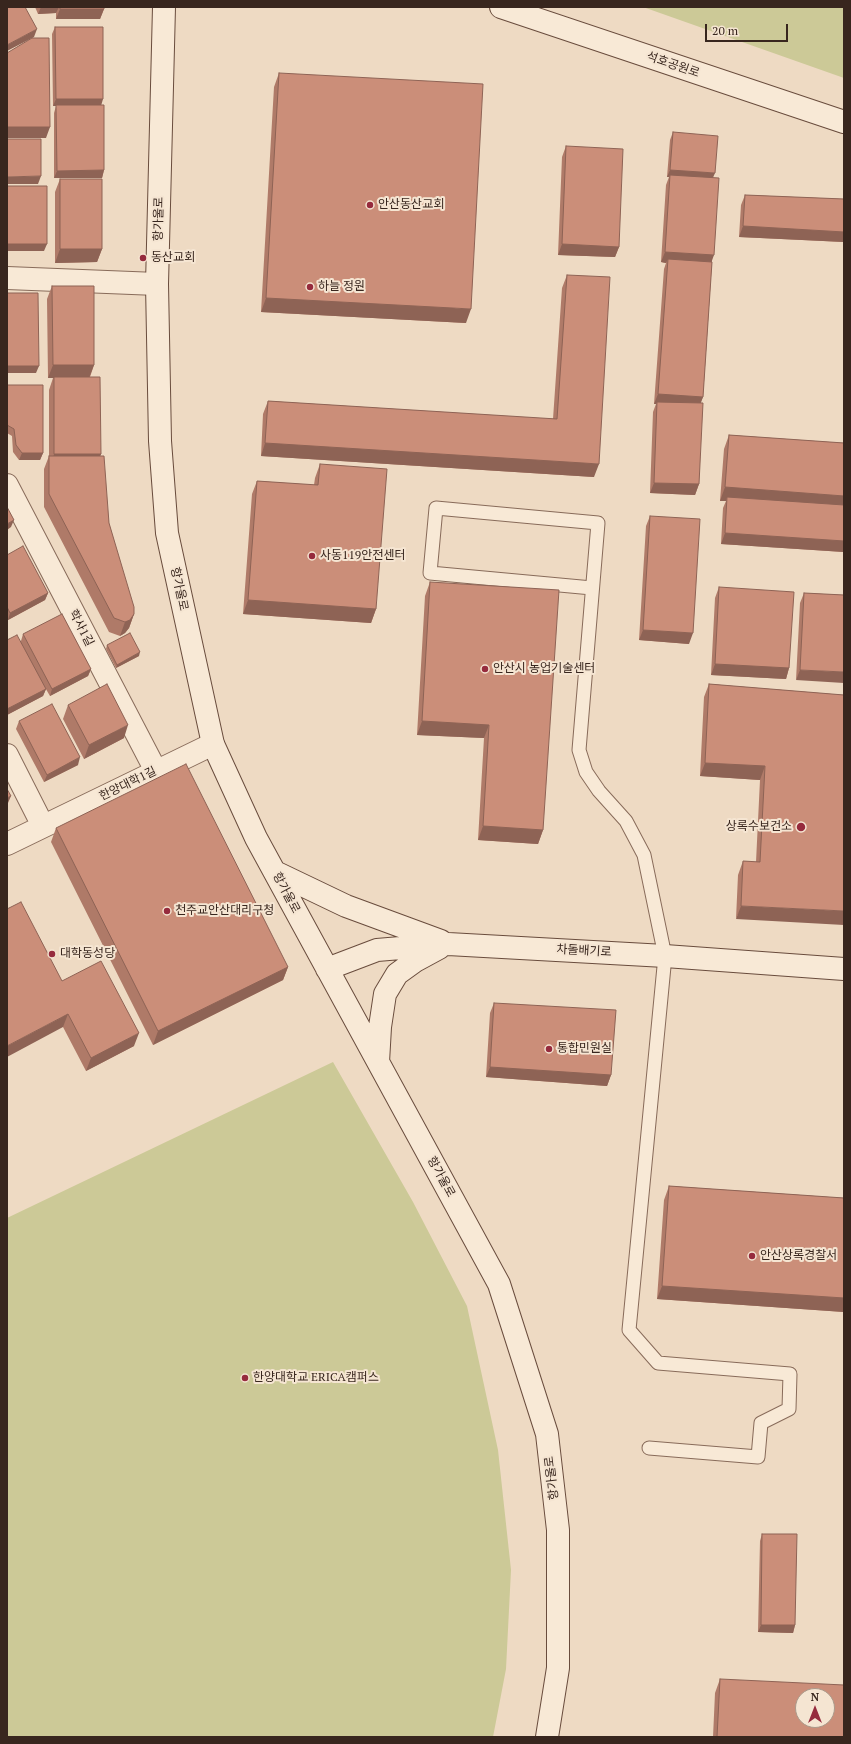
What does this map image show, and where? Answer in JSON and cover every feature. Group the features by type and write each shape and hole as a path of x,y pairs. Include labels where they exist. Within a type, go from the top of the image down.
{"main road":[{"name":"항가울로","path":"164,7 157,284 160,441 167,533 213,744 256,838 274,872 499,1284 547,1434 558,1530 560,1633 558,1668 547,1737"},
{"name":"석호공원로","path":"501,7 844,122"},
{"path":"7,278 157,284"},
{"name":"학사1길","path":"7,485 156,771"},
{"name":"한양대학1길","path":"7,844 213,744"},
{"path":"7,755 43,826"},
{"path":"274,872 346,906 448,944"},
{"path":"378,1063 380,1026 385,994 397,974 415,961 448,944"},
{"name":"차돌배기로","path":"327,969 377,950 448,944 665,956 844,969"}],"lane":[{"path":"592,588 430,573 436,508 598,523 579,750 586,772 598,791 626,821 644,855 665,956 629,1330 658,1364 790,1374 789,1409 760,1423 758,1457 649,1448"}],"shaded area":[{"path":"643,7 844,7 844,78"},
{"name":"한양대학교 ERICA캠퍼스","path":"333,1062 413,1202 467,1306 498,1450 511,1570 506,1669 493,1737 7,1737 7,1218"}],"building":[{"path":"7,7 25,7 37,29 7,45"},
{"path":"60,7 104,7 104,9 60,9"},
{"path":"55,27 103,27 103,99 56,99"},
{"path":"32,38 49,38 50,127 7,127 7,53"},
{"name":"안산동산교회","path":"279,73 483,84 471,309 266,298"},
{"path":"56,105 104,105 104,170 57,171"},
{"path":"673,132 718,136 715,173 670,170"},
{"path":"7,139 41,139 41,176 7,177"},
{"path":"566,146 623,149 619,247 562,244"},
{"path":"670,175 719,178 714,255 665,252"},
{"path":"60,179 102,179 102,249 60,249"},
{"path":"7,186 47,186 47,244 7,244"},
{"path":"745,195 844,199 844,232 743,226"},
{"path":"668,259 712,262 703,397 658,394"},
{"path":"567,275 610,277 599,464 265,443 268,401 557,419"},
{"path":"52,286 94,286 94,365 53,365"},
{"path":"7,293 38,293 39,366 7,366"},
{"path":"54,377 100,377 101,454 54,454"},
{"path":"7,385 43,385 43,453 22,453 16,445 14,429 7,425"},
{"path":"657,402 703,403 699,484 654,483"},
{"path":"729,435 844,443 844,496 725,487"},
{"path":"49,456 104,456 109,523 134,607 134,614 130,620 125,622 114,618 49,494"},
{"name":"사동119안전센터","path":"320,464 387,469 376,609 248,600 257,481 318,485"},
{"path":"727,497 844,505 844,541 725,533"},
{"path":"7,507 14,520 7,524"},
{"path":"650,516 700,519 693,633 643,630"},
{"path":"23,546 48,593 10,613 7,607 7,555"},
{"name":"안산시 농업기술센터","path":"430,582 559,590 543,830 483,826 489,725 422,721"},
{"path":"719,587 794,592 789,668 715,664"},
{"path":"804,593 844,595 844,672 800,670"},
{"path":"62,614 91,669 52,689 23,634"},
{"path":"130,633 140,652 117,665 107,645"},
{"path":"17,635 46,689 7,709 7,640"},
{"path":"107,684 128,725 89,745 68,705"},
{"name":"상록수보건소","path":"709,684 844,695 844,911 741,906 743,861 760,862 765,766 705,763"},
{"path":"52,704 80,757 47,775 19,721"},
{"name":"천주교안산대리구청","path":"186,764 288,967 158,1031 56,828"},
{"path":"7,789 11,796 7,798"},
{"path":"21,902 62,981 101,961 139,1033 91,1058 68,1014 7,1046 7,909"},
{"name":"통합민원실","path":"494,1003 616,1010 611,1075 490,1067"},
{"name":"안산상록경찰서","path":"669,1186 844,1198 844,1298 662,1286"},
{"path":"762,1534 797,1534 795,1625 761,1625"},
{"path":"720,1679 844,1685 844,1737 717,1737"}],"place":[{"name":"안산동산교회","path":"370,205"},
{"name":"동산교회","path":"143,258"},
{"name":"하늘 정원","path":"310,287"},
{"name":"사동119안전센터","path":"312,556"},
{"name":"안산시 농업기술센터","path":"485,669"},
{"name":"상록수보건소","path":"801,827"},
{"name":"천주교안산대리구청","path":"167,911"},
{"name":"대학동성당","path":"52,954"},
{"name":"통합민원실","path":"549,1049"},
{"name":"안산상록경찰서","path":"752,1256"},
{"name":"한양대학교 ERICA캠퍼스","path":"245,1378"}]}
